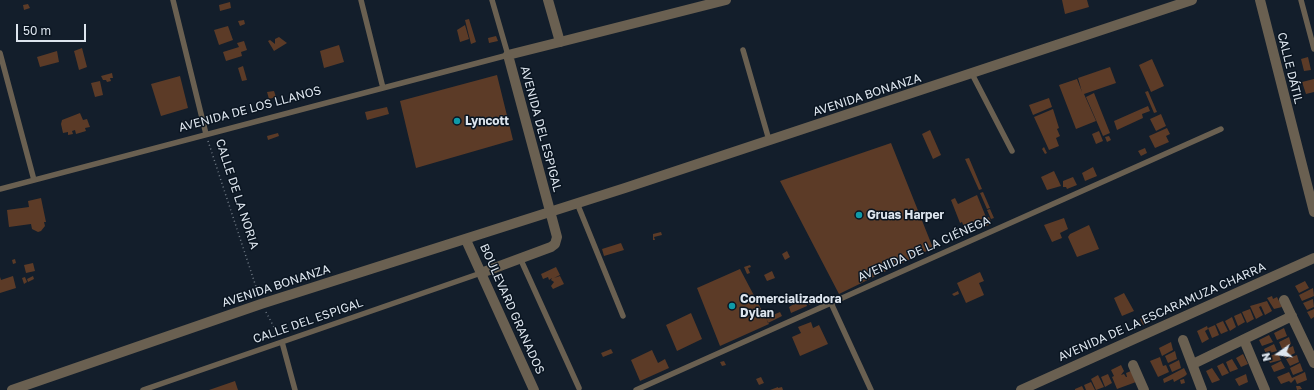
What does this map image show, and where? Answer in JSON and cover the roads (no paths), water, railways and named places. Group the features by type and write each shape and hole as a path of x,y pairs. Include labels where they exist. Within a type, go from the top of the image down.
{"street":[{"path":"548,0 560,42 726,0"},
{"name":"AVENIDA BONANZA","path":"12,390 262,304 466,240 550,211 972,74 1192,0"},
{"name":"CALLE DÁTIL","path":"1260,0 1314,212"},
{"name":"AVENIDA DEL ESPIGAL","path":"550,211 508,56 560,42"},
{"path":"481,273 555,244 557,232 550,211"},
{"name":"BOULEVARD GRANADOS","path":"466,240 534,390"},
{"name":"AVENIDA DE LA ESCARAMUZA CHARRA","path":"1021,390 1314,258"},
{"path":"1284,300 1314,364"},
{"path":"1193,364 1292,316"},
{"path":"1183,340 1202,390"},
{"path":"1244,340 1265,390"},
{"path":"1133,365 1144,390"}],"lane":[{"name":"CALLE DE LA NORIA","path":"173,0 206,134"},
{"path":"361,0 383,88"},
{"path":"492,0 508,56"},
{"path":"1301,0 1314,49"},
{"path":"743,50 769,140"},
{"path":"0,53 34,180"},
{"name":"AVENIDA DE LOS LLANOS","path":"0,190 206,134 508,56"},
{"path":"972,74 1012,151"},
{"name":"AVENIDA DE LA CIÉNEGA","path":"636,390 1221,128"},
{"path":"577,203 623,316"},
{"path":"520,258 579,388"},
{"name":"CALLE DEL ESPIGAL","path":"143,390 481,273"},
{"path":"831,303 871,390"},
{"path":"282,342 295,390"}],"place":[{"name":"Lyncott","path":"457,121"},
{"name":"Gruas Harper","path":"859,215"},
{"name":"Comercializadora Dylan","path":"732,306"}]}
